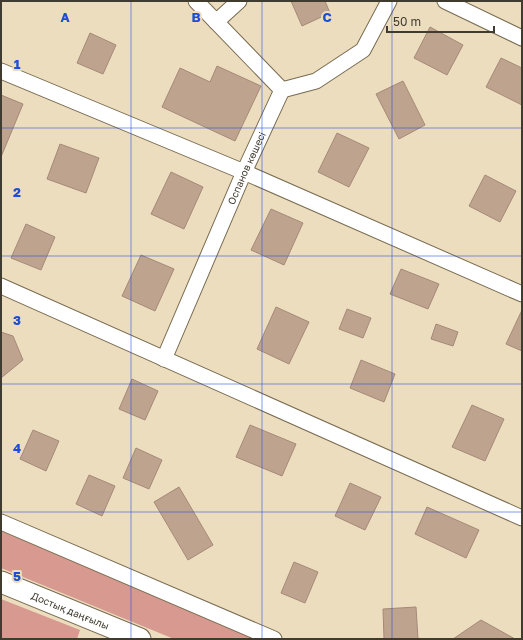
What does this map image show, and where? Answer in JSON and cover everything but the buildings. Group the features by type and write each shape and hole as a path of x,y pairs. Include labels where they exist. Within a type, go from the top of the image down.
{"main road":[{"name":"Достық даңғылы","path":"1,582 140,639"}],"street":[{"path":"196,1 282,90 316,81 364,50 389,1"},
{"path":"216,22 239,1"},
{"path":"445,1 522,38"},
{"path":"1,71 244,172 522,294"},
{"name":"Оспанов көшесі","path":"164,359 244,172 282,90"},
{"path":"1,286 522,518"},
{"path":"1,522 274,639"}],"shaded area":[{"path":"1,531 259,639 174,639 1,568"},
{"path":"1,599 80,630 77,639 1,639"}]}
